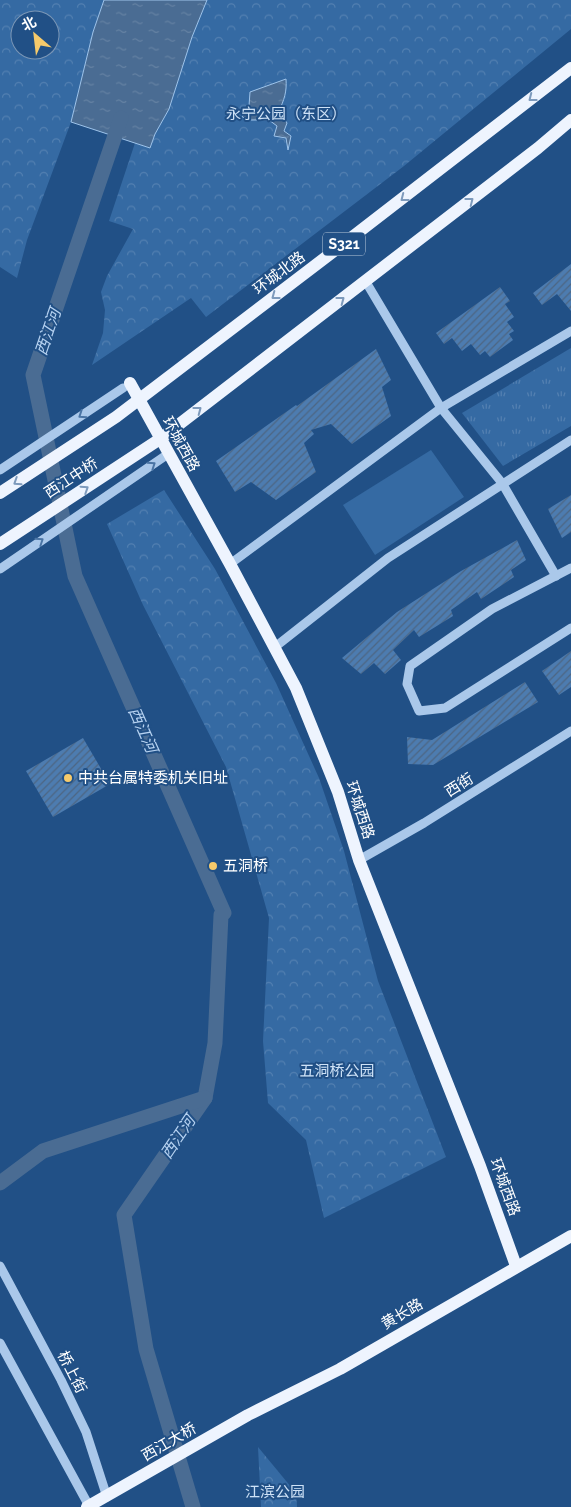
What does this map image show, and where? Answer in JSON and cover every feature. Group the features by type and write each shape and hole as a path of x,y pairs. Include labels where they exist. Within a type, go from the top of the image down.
{"main road":[{"name":"环城北路","path":"0,493 116,417 571,68"},
{"name":"S321","path":"160,439 366,282 538,148 571,120"},
{"name":"环城西路","path":"126,386 138,400 160,439 230,564 296,688 338,792 359,860 480,1166 516,1266"},
{"name":"西江中桥","path":"0,544 160,439"},
{"name":"黄长路","path":"248,1415 340,1369 571,1236"},
{"name":"西江大桥","path":"107,1497 248,1415"},
{"path":"88,1507 107,1497"}],"street":[{"path":"366,282 441,408 502,483 556,576"},
{"path":"230,564 441,408 571,331"},
{"path":"0,470 126,386"},
{"path":"275,647 388,558 571,440"},
{"path":"0,569 168,454"},
{"path":"571,568 492,609 410,666 407,684 419,711 445,708 571,628"},
{"name":"西街","path":"359,860 424,823 571,731"},
{"name":"桥上街","path":"0,1266 62,1380 86,1432 107,1497"},
{"path":"0,1343 88,1507"}],"green space":[{"path":"0,0 104,0 93,32 71,122 27,240 17,278 0,267"},
{"name":"永宁公园（东区）","path":"207,0 571,0 571,29 404,166 206,317 191,298 92,365 103,333 105,310 101,292 107,276 133,229 109,221 135,143 150,148 155,134 169,109 192,37"},
{"path":"571,348 571,426 503,466 462,413"},
{"path":"431,450 464,497 375,555 343,505"},
{"name":"五洞桥公园","path":"164,490 215,569 276,683 319,778 344,851 378,981 446,1157 324,1218 306,1140 268,1103 263,1041 269,918 226,767 143,605 107,524"},
{"name":"江滨公园","path":"258,1447 296,1493 297,1507 261,1507"}],"water":[{"path":"104,0 207,0 192,37 169,109 155,134 150,148 71,122 93,32"},
{"path":"286,79 285,96 279,111 287,123 284,131 291,136 288,150 286,138 274,136 277,126 269,120 251,120 242,117 249,106 250,92"}],"building":[{"path":"571,264 571,311 557,294 542,305 533,293"},
{"path":"500,287 510,301 505,304 514,317 507,322 514,331 509,334 513,340 490,357 485,351 480,355 471,344 462,351 452,338 444,344 436,333"},
{"path":"376,349 391,380 382,387 391,416 352,444 331,424 311,430 314,434 304,443 316,472 276,500 251,482 235,492 216,461"},
{"path":"571,495 571,532 562,538 548,509"},
{"path":"517,540 526,560 511,570 514,577 481,599 477,592 451,610 453,616 419,637 414,630 393,650 401,660 385,674 374,663 361,674 342,658 397,612 461,571"},
{"path":"571,651 571,687 559,695 542,671"},
{"path":"525,682 538,702 433,765 408,764 407,737 432,740"},
{"name":"中共台属特委机关旧址","path":"83,738 110,784 53,817 26,771"}],"waterway":[{"name":"西江河","path":"121,118 33,375 75,576 224,913 221,915 215,1043 205,1098 124,1215 146,1349 193,1507"},
{"path":"0,1183 43,1151 205,1098"}],"place":[{"name":"中共台属特委机关旧址","path":"68,778"},
{"name":"五洞桥","path":"213,866"}]}
